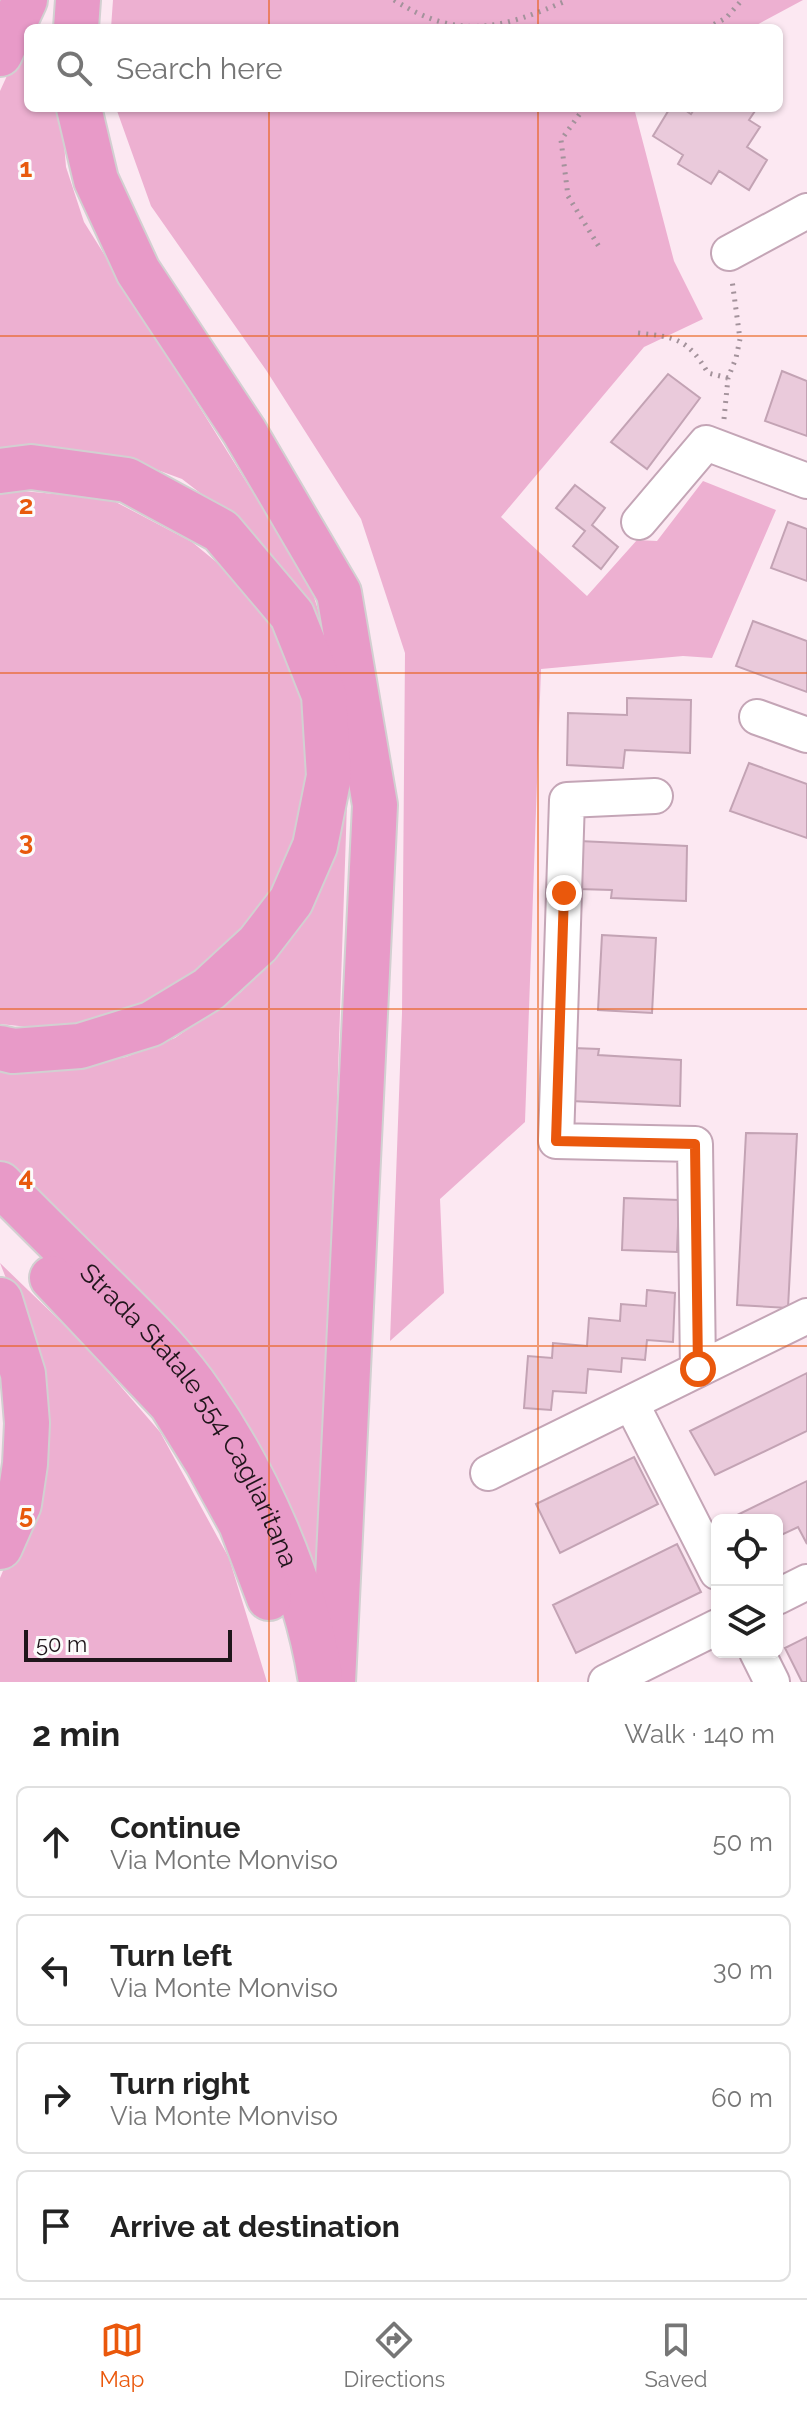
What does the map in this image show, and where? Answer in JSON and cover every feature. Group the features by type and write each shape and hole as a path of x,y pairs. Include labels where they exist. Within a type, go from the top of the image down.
{"highway":[{"path":"0,54 25,0"},
{"path":"76,24 78,0"},
{"path":"80,112 96,180 138,271 244,431 339,593 375,805 333,1682"},
{"path":"0,471 31,467 127,480 221,531 292,615 324,695 329,776 315,846 291,901 258,944 209,989 151,1024 80,1046 13,1051 0,1048"},
{"name":"Strada Statale 554 Cagliaritana","path":"0,1184 154,1337 202,1395 241,1459 272,1519 297,1587 321,1682"},
{"name":"Strada Statale 554 Cagliaritana","path":"0,1225 124,1351 171,1404 241,1524 269,1595 291,1682"},
{"path":"0,1300 23,1374 27,1423 19,1504 0,1547"}],"street":[{"path":"729,253 807,211"},
{"path":"639,522 706,443 807,481"},
{"path":"757,717 807,735"},
{"path":"655,796 567,800 556,1141 695,1144 698,1369"},
{"path":"488,1473 807,1316"},
{"path":"631,1403 711,1560"},
{"path":"783,1594 807,1582"},
{"path":"606,1682 711,1630"},
{"path":"760,1658 772,1682"}],"path":[{"path":"394,0 418,15 444,24"},
{"path":"496,24 524,19 568,0"},
{"path":"715,24 726,18 742,0"},
{"path":"581,112 561,140 568,196 601,250"},
{"path":"716,447 726,413 728,378 740,339 729,253"},
{"path":"638,333 679,339 699,356 708,373 728,378"}],"shaded area":[{"path":"113,0 803,0 758,24 111,24"},
{"path":"24,39 24,112 61,112 66,167 84,222 310,584 328,642 251,532 182,479 125,458 59,448 0,447 0,91"},
{"path":"117,112 635,112 674,261 703,319 644,347 501,517 587,596 637,540 657,541 703,481 776,510 712,658 683,656 541,669 525,1122 440,1199 444,1293 390,1341 402,1013 405,653 361,519 266,370 151,206"},
{"path":"0,489 110,499 192,542 248,588 275,633 301,696 308,762 302,827 273,894 217,962 157,1001 98,1023 38,1028 0,1024"},
{"path":"347,803 321,1582 255,1446 210,1377 0,1161 0,1070 62,1070 126,1057 175,1038 241,992 296,930 329,867"},
{"path":"0,1263 84,1344 160,1432 229,1558 267,1682 0,1682 0,1578 28,1511 26,1329"}],"building":[{"path":"668,112 754,112 749,120 760,127 747,147 767,160 749,190 719,171 711,184 678,164 683,155 653,136"},
{"path":"782,371 807,381 807,436 765,421"},
{"path":"668,374 700,398 647,469 611,442"},
{"path":"575,485 605,508 592,525 618,547 601,569 573,546 585,531 556,508"},
{"path":"788,522 807,529 807,581 771,568"},
{"path":"753,621 807,641 807,692 736,666"},
{"path":"627,698 691,700 690,753 625,750 623,768 567,765 568,713 627,715"},
{"path":"749,763 807,784 807,838 730,811"},
{"path":"579,841 687,846 686,901 611,898 612,890 578,889"},
{"path":"602,935 656,938 652,1013 598,1010"},
{"path":"573,1048 599,1049 598,1055 681,1060 680,1106 571,1101"},
{"path":"746,1133 797,1134 788,1308 737,1305"},
{"path":"624,1198 679,1200 677,1252 622,1250"},
{"path":"647,1290 675,1293 673,1342 647,1340 645,1360 622,1358 621,1372 588,1369 586,1393 553,1391 551,1410 524,1408 528,1356 552,1358 553,1343 587,1346 589,1318 620,1321 621,1304 646,1306"},
{"path":"807,1373 807,1431 715,1475 690,1431"},
{"path":"634,1457 658,1504 560,1553 536,1504"},
{"path":"807,1481 807,1544 798,1527 783,1534 783,1514 739,1514"},
{"path":"677,1544 701,1592 576,1653 553,1605"},
{"path":"807,1637 807,1682 802,1682 785,1648"}],"route":[{"path":"564,893 556,1141 695,1144 698,1369"}]}
